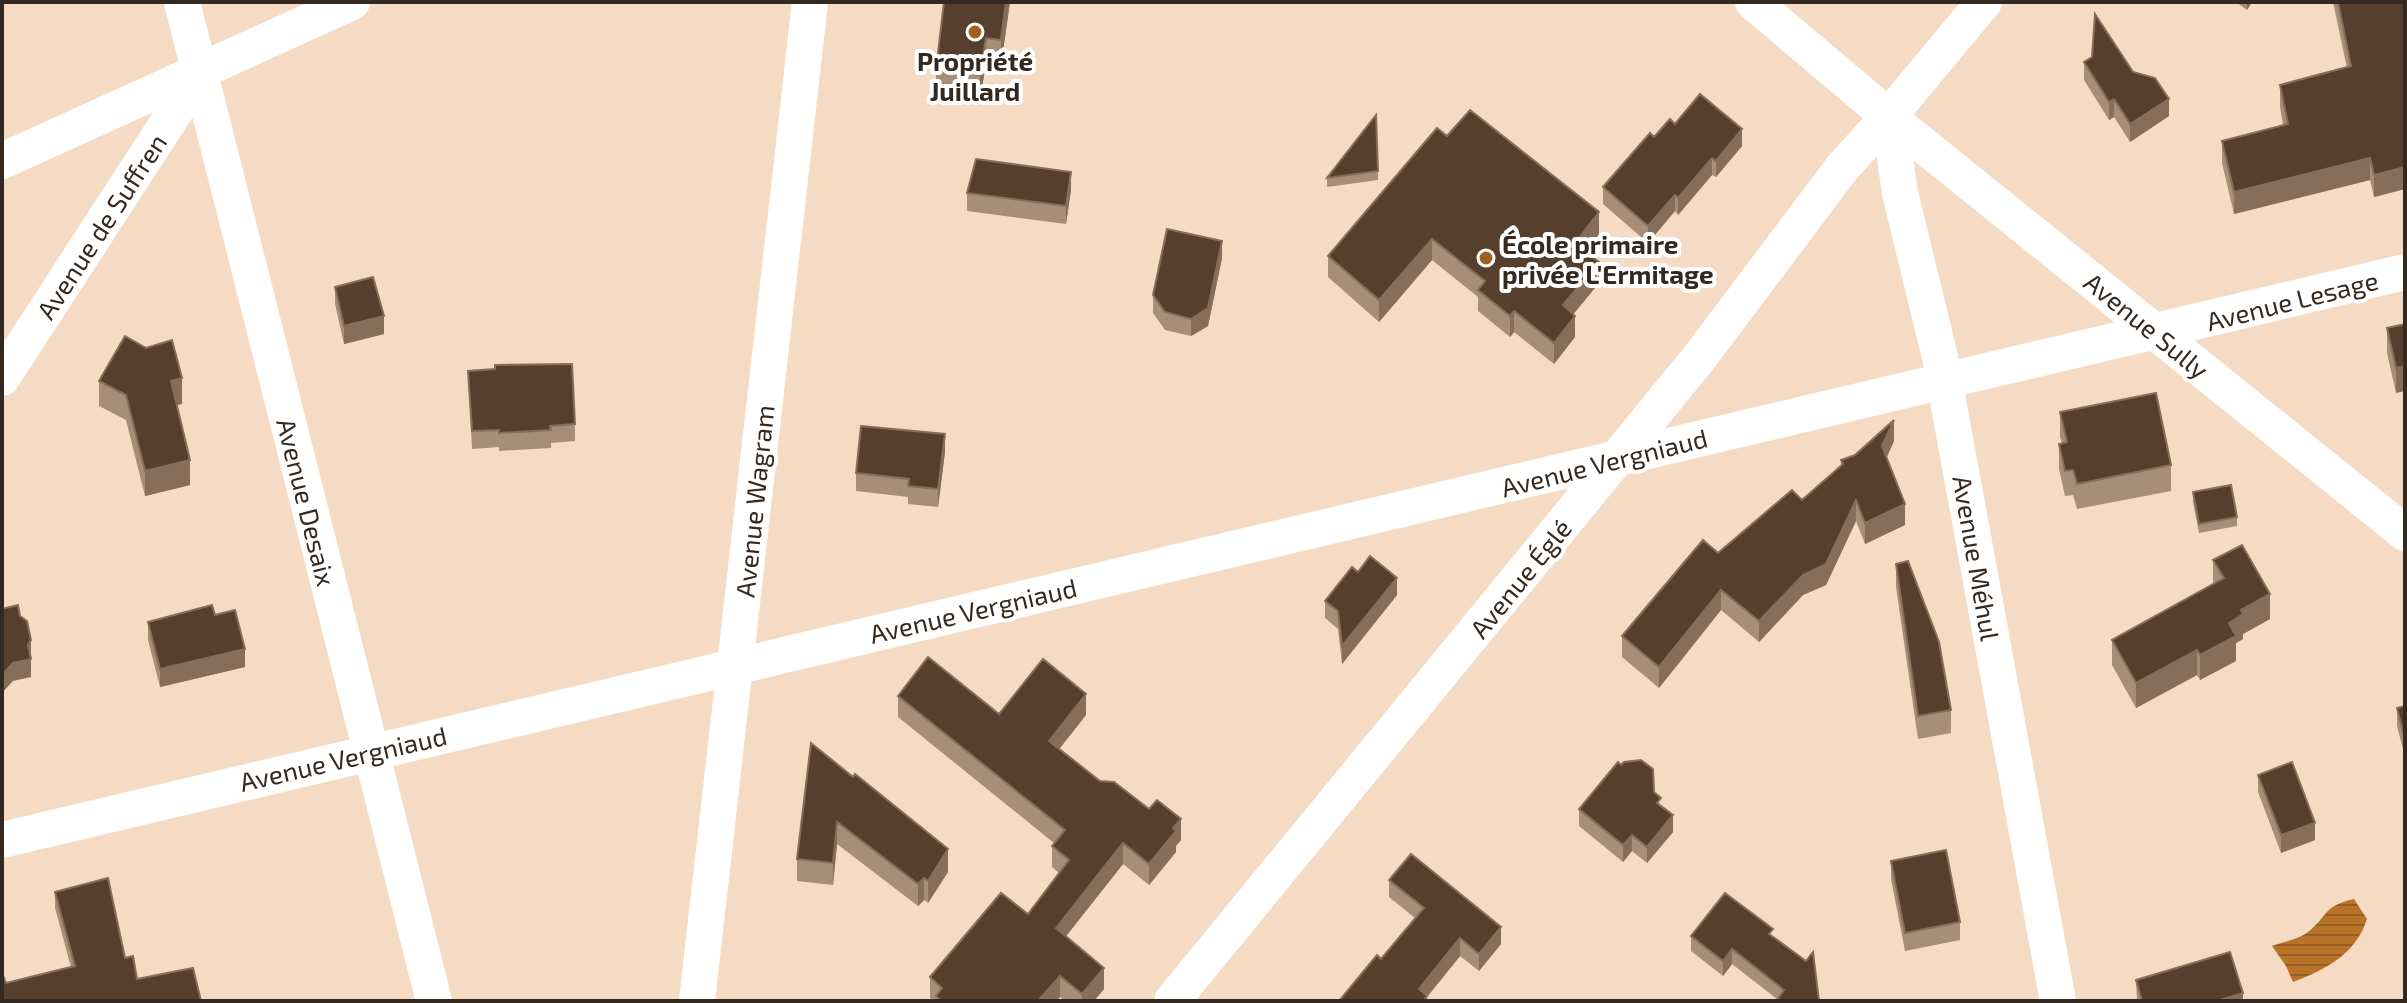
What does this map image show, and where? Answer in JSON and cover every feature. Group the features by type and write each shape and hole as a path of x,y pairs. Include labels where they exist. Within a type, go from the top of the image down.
{"street":[{"name":"Avenue Desaix","path":"182,2 434,1001"},
{"path":"2,161 352,2"},
{"name":"Avenue Wagram","path":"697,1001 810,2"},
{"name":"Avenue Sully","path":"1753,2 1889,116 2405,533"},
{"name":"Avenue Églé","path":"1172,1001 1699,358 1842,168 1984,2"},
{"name":"Avenue de Suffren","path":"2,378 200,73"},
{"name":"Avenue Méhul","path":"1889,116 1900,193 1945,380 2058,1001"},
{"name":"Avenue Lesage","path":"1945,380 2405,272"},
{"name":"Avenue Vergniaud","path":"2,840 1945,380"}],"shaded area":[{"path":"2354,899 2367,919 2355,942 2328,966 2293,982 2272,946 2304,934 2331,908"}],"building":[{"name":"Propriété Juillard","path":"944,2 1006,2 1001,40 986,38 980,75 936,70"},
{"path":"2338,2 2405,2 2405,167 2374,175 2370,158 2234,192 2222,141 2288,124 2280,85 2351,66"},
{"path":"2095,14 2133,72 2155,78 2169,99 2130,124 2114,99 2109,102 2084,62 2092,57"},
{"path":"1700,94 1742,129 1716,161 1712,158 1678,198 1675,195 1648,226 1603,187 1650,133 1654,137 1670,119 1675,124"},
{"path":"1470,110 1599,212 1575,243 1599,262 1563,305 1575,316 1554,343 1514,311 1510,316 1478,290 1485,281 1432,239 1379,300 1328,256 1437,128 1447,136"},
{"path":"1376,115 1378,171 1327,178"},
{"path":"976,159 1071,172 1066,206 967,193"},
{"path":"1167,229 1222,241 1208,308 1191,319 1165,312 1153,295"},
{"path":"373,277 384,316 344,326 335,287"},
{"path":"2405,324 2405,366 2396,368 2387,328"},
{"path":"125,336 146,348 172,340 182,378 171,381 190,460 145,471 126,395 99,381"},
{"path":"572,364 575,424 550,426 551,430 472,431 468,371 495,369 495,365"},
{"path":"2156,393 2171,465 2077,484 2073,470 2065,471 2059,444 2067,442 2060,412"},
{"path":"1894,420 1882,446 1905,504 1865,523 1856,500 1826,564 1803,575 1759,621 1721,590 1659,667 1622,636 1703,540 1718,553 1792,490 1802,500 1843,464 1841,460 1855,455"},
{"path":"861,426 945,434 938,489 908,486 909,479 856,473"},
{"path":"2231,485 2237,517 2199,524 2193,492"},
{"path":"2242,545 2270,594 2241,610 2243,614 2229,623 2236,636 2200,655 2197,650 2136,683 2112,640 2224,578 2213,560"},
{"path":"1370,556 1397,578 1342,646 1338,611 1325,601 1352,567 1358,572"},
{"path":"1908,561 1939,642 1951,710 1918,716 1896,564"},
{"path":"18,605 20,616 27,621 31,659 13,663 2,675 2,609"},
{"path":"212,605 215,615 235,610 245,649 160,669 148,622"},
{"path":"928,657 999,714 1043,659 1086,694 1049,741 1100,781 1114,782 1149,809 1157,800 1181,819 1173,828 1176,831 1149,864 1123,843 1056,928 1104,968 1082,994 1060,976 1038,1001 941,1001 936,996 942,988 930,977 1001,893 1028,914 1069,860 1052,846 1065,830 898,696"},
{"path":"2405,706 2405,739 2397,708"},
{"path":"811,743 853,777 855,774 948,849 928,881 924,878 918,884 837,822 833,863 797,859"},
{"path":"1641,760 1653,769 1654,792 1661,798 1657,803 1673,815 1647,847 1632,835 1623,845 1579,809 1618,762 1621,765"},
{"path":"2292,762 2315,823 2281,835 2258,775"},
{"path":"1946,850 1960,922 1905,933 1891,861"},
{"path":"1411,854 1501,927 1479,954 1460,938 1419,989 1427,996 1423,1001 1339,1001 1377,955 1381,959 1424,908 1389,880"},
{"path":"108,878 125,958 133,956 137,979 193,968 201,1001 2,1001 2,973 6,983 75,966 55,892"},
{"path":"1725,893 1773,929 1769,934 1806,961 1813,952 1819,1001 1776,1001 1784,990 1732,949 1723,961 1691,936"},
{"path":"2230,952 2243,993 2217,1001 2142,1001 2136,980"}],"place":[{"name":"Propriété Juillard","path":"975,32"},
{"name":"École primaire privée L'Ermitage","path":"1486,258"}]}
